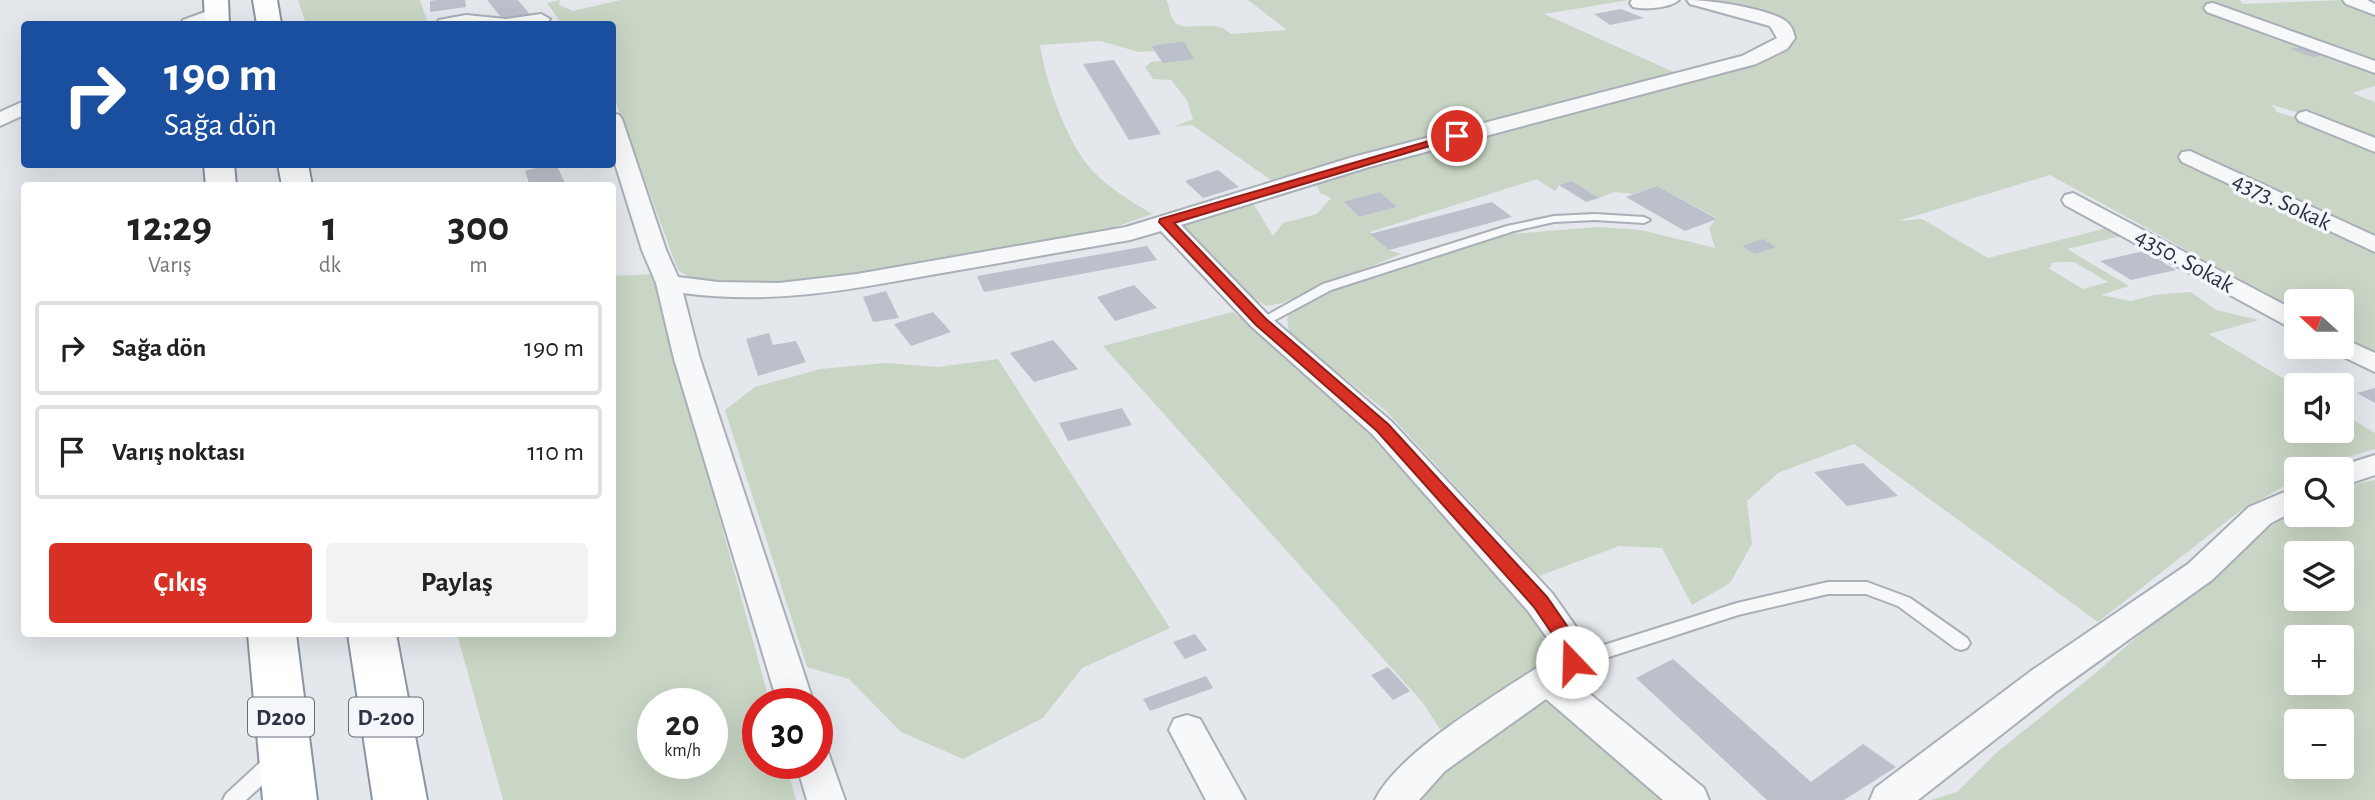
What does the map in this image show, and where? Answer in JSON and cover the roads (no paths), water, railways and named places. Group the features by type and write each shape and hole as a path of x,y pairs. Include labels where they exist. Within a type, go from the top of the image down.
{"highway":[{"path":"265,0 268,21"},
{"name":"D200","path":"272,637 290,800"},
{"name":"D-200","path":"373,637 400,800"}],"street":[{"path":"524,0 542,21"},
{"path":"1639,3 1670,0"},
{"path":"668,283 718,290 779,291 857,281 1130,233 1361,162 1749,60 1781,45 1786,38 1776,22 1696,0"},
{"path":"2352,0 2375,10"},
{"path":"2213,8 2375,66"},
{"path":"196,21 216,12"},
{"path":"0,120 21,109"},
{"path":"2306,117 2375,146"},
{"path":"616,131 654,250 668,283 687,359 791,688"},
{"name":"4373. Sokak","path":"2190,157 2375,245"},
{"name":"4350. Sokak","path":"2073,200 2284,314"},
{"path":"1165,222 1261,322 1382,428 1540,602 1564,636 1560,670 1432,760 1394,800"},
{"path":"2354,353 2375,364"},
{"path":"2354,472 2375,466"},
{"path":"1889,800 2045,681 2200,572 2260,515 2284,502"},
{"path":"1560,670 1690,800"},
{"path":"1187,730 1226,800"},
{"path":"820,779 826,800"}],"lane":[{"path":"1261,322 1327,287 1511,228 1554,219 1595,217 1644,220"},
{"path":"1560,670 1737,609 1828,588 1867,588 1904,602 1961,643"},
{"path":"233,800 285,751"}]}
